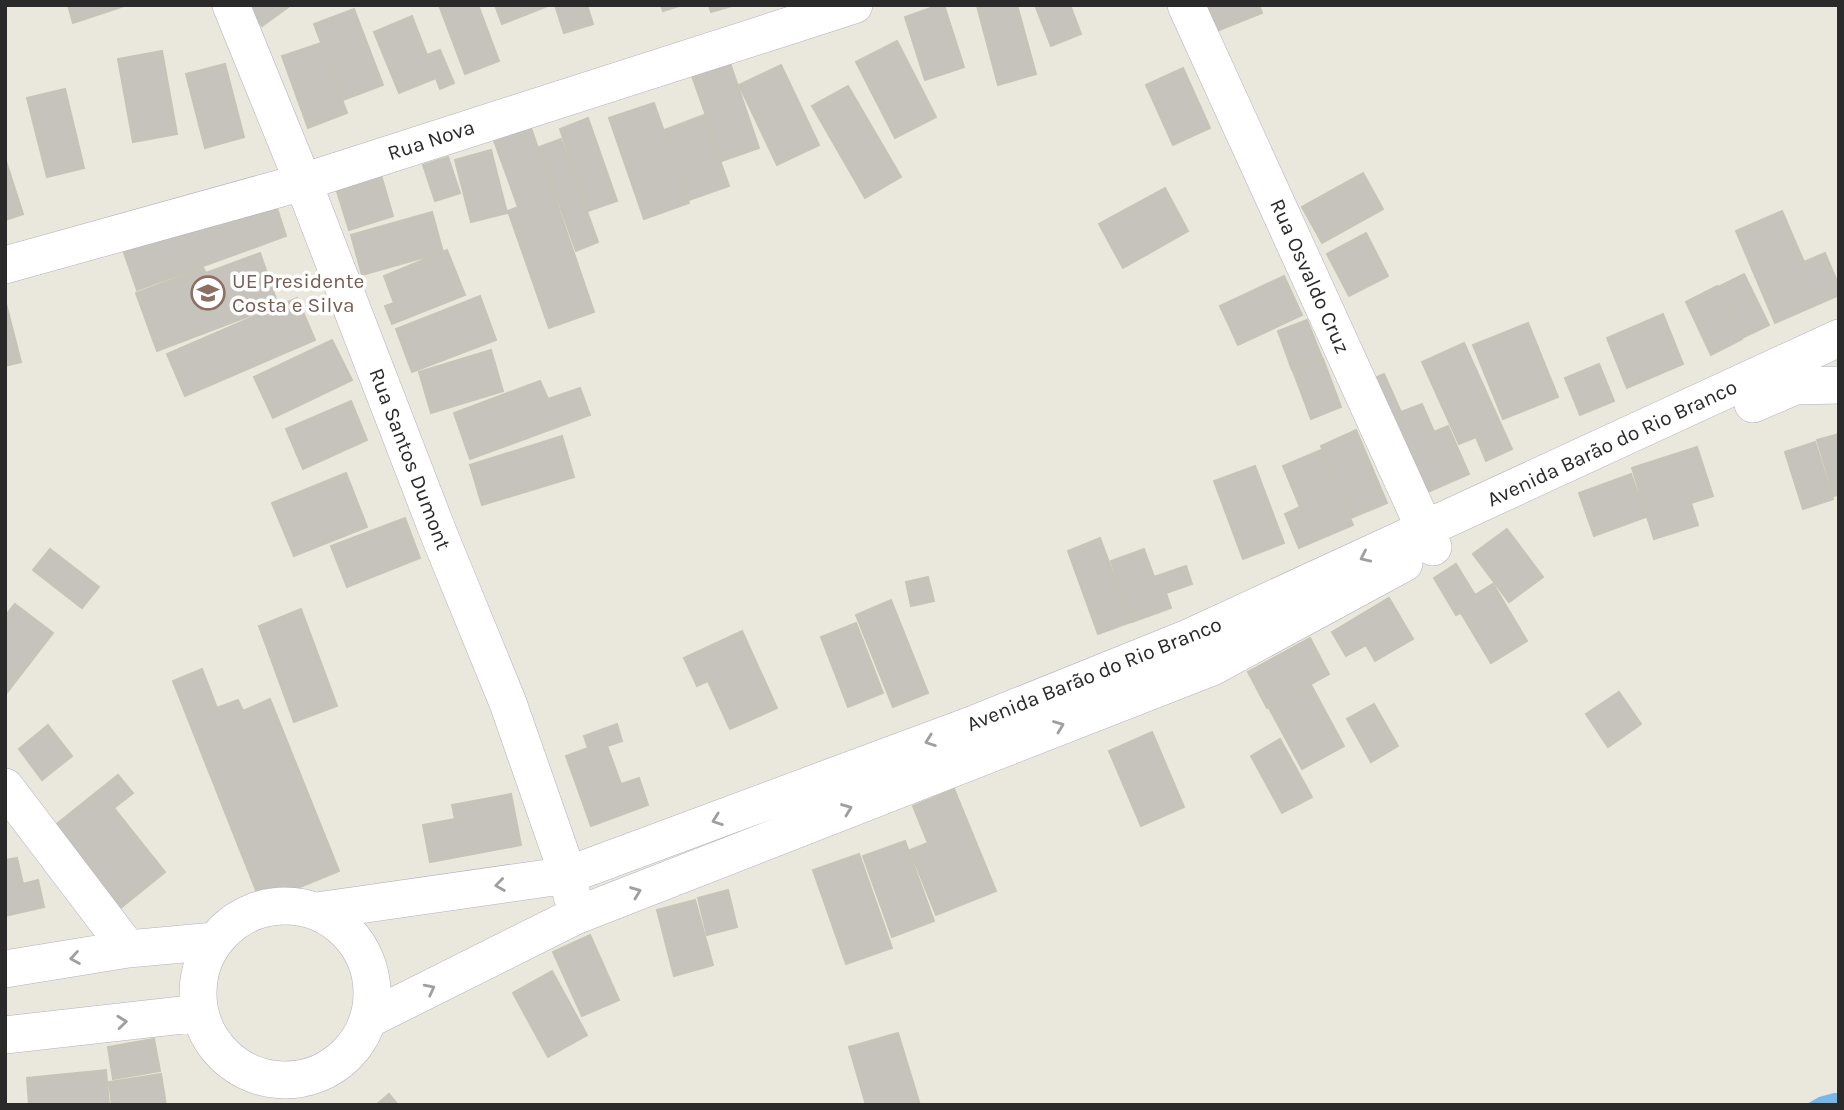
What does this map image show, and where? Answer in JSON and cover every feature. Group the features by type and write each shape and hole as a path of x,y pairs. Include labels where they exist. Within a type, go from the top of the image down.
{"street":[{"name":"Rua Santos Dumont","path":"231,5 303,182 438,533 508,703 568,875 575,916"},
{"name":"Rua Nova","path":"5,265 303,182 854,5"},
{"name":"Rua Osvaldo Cruz","path":"1186,5 1429,538"},
{"name":"Avenida Barão do Rio Branco","path":"317,911 568,875 977,723 1553,490 1789,375 1839,338"},
{"name":"Avenida Barão do Rio Branco","path":"1789,375 1839,385"},
{"name":"Avenida Barão do Rio Branco","path":"369,1019 575,916 1212,667 1429,538"},
{"path":"5,787 128,949"},
{"path":"290,905 317,911 340,924 358,943 364,955 373,993 369,1019 358,1042 340,1062 281,1093 268,1079 244,1071 224,1056 209,1037 200,1013 198,988 203,963 215,941 236,921 261,908 290,905"},
{"path":"5,969 128,949 215,941"},
{"path":"5,1035 200,1013"}],"water":[{"path":"1839,1093 1839,1105 1805,1105 1819,1097"}],"building":[{"path":"68,5 127,5 73,23"},
{"path":"247,5 291,5 262,26"},
{"path":"439,5 478,5 499,61 465,74"},
{"path":"495,5 550,5 502,24"},
{"path":"555,5 587,5 593,24 564,33"},
{"path":"661,5 682,5 663,11"},
{"path":"709,5 735,5 711,12"},
{"path":"944,5 964,67 925,80 905,17"},
{"path":"1017,5 1036,74 998,85 977,6"},
{"path":"1035,5 1070,5 1081,34 1051,46"},
{"path":"1196,5 1259,5 1262,13 1207,35"},
{"path":"354,9 383,85 343,100 314,24"},
{"path":"412,16 427,55 440,50 454,83 440,89 436,78 399,93 374,32"},
{"path":"897,41 936,117 895,138 856,62"},
{"path":"321,43 347,113 308,128 282,56"},
{"path":"162,51 177,134 133,142 118,59"},
{"path":"729,60 759,148 722,161 691,73"},
{"path":"225,64 244,137 205,148 186,74"},
{"path":"781,65 819,145 777,165 739,85"},
{"path":"1183,68 1210,128 1173,145 1146,85"},
{"path":"848,86 901,177 865,198 812,106"},
{"path":"65,89 84,168 47,177 27,98"},
{"path":"654,103 689,203 644,219 609,118"},
{"path":"704,115 729,186 689,200 664,130"},
{"path":"588,118 617,201 588,211 560,129"},
{"path":"529,122 594,312 549,328 508,211 518,207 492,135"},
{"path":"561,139 598,242 576,251 539,147"},
{"path":"491,150 507,213 471,222 455,160"},
{"path":"448,157 460,193 435,201 423,165"},
{"path":"5,158 23,214 5,220"},
{"path":"379,168 393,216 349,230 334,182"},
{"path":"1363,173 1383,209 1322,243 1302,207"},
{"path":"1165,188 1188,231 1123,268 1099,224"},
{"path":"272,193 286,236 137,290 122,247"},
{"path":"1782,211 1804,262 1825,253 1839,286 1839,295 1775,323 1736,231"},
{"path":"432,212 443,252 362,275 351,235"},
{"path":"1366,233 1388,276 1349,296 1327,254"},
{"path":"447,250 465,295 392,324 385,306 394,303 384,276"},
{"path":"260,253 278,305 157,351 136,293 203,268 206,273"},
{"path":"1744,274 1769,325 1742,338 1718,287"},
{"path":"1284,276 1302,315 1238,345 1220,306"},
{"path":"1717,286 1742,339 1711,355 1686,302"},
{"path":"480,296 496,340 412,372 396,329"},
{"path":"297,298 315,340 185,396 167,354"},
{"path":"5,300 21,362 5,366"},
{"path":"1663,314 1683,364 1627,388 1607,338"},
{"path":"1307,320 1322,358 1292,370 1278,331"},
{"path":"1528,323 1558,397 1503,419 1473,345"},
{"path":"332,340 352,380 273,418 254,377"},
{"path":"1464,343 1512,449 1486,461 1476,437 1459,444 1422,362"},
{"path":"491,350 503,391 431,413 419,372"},
{"path":"1323,359 1341,407 1311,419 1293,371"},
{"path":"1599,364 1614,401 1580,415 1565,378"},
{"path":"1384,374 1401,412 1422,404 1434,432 1448,426 1469,474 1421,495 1370,380"},
{"path":"540,381 548,399 580,388 590,415 470,459 454,413"},
{"path":"351,401 367,440 303,469 286,429"},
{"path":"1356,430 1387,503 1351,518 1321,446"},
{"path":"1839,434 1839,494 1834,496 1817,440"},
{"path":"562,436 574,477 482,505 470,465"},
{"path":"1815,442 1833,499 1803,509 1785,452"},
{"path":"1697,447 1713,496 1691,503 1698,525 1654,539 1632,468"},
{"path":"1321,450 1353,525 1299,548 1285,514 1300,507 1283,466"},
{"path":"1255,466 1284,543 1243,559 1214,481"},
{"path":"346,473 367,527 294,556 272,503"},
{"path":"1631,474 1646,517 1594,536 1579,493"},
{"path":"405,518 420,558 347,587 331,546"},
{"path":"1507,529 1543,577 1509,602 1473,554"},
{"path":"1100,538 1131,622 1098,634 1068,551"},
{"path":"50,549 99,587 82,608 33,570"},
{"path":"1144,549 1154,577 1186,566 1192,584 1166,593 1171,608 1132,622 1111,561"},
{"path":"1456,564 1475,595 1493,584 1527,641 1491,663 1461,613 1456,615 1434,578"},
{"path":"928,577 934,601 911,606 906,582"},
{"path":"1389,598 1413,639 1375,661 1366,645 1346,656 1332,632"},
{"path":"891,600 928,693 893,707 856,615"},
{"path":"15,604 53,633 5,695 5,616"},
{"path":"301,609 337,706 294,722 259,626"},
{"path":"856,623 883,693 848,707 821,637"},
{"path":"742,631 777,708 730,729 708,681 697,686 684,658"},
{"path":"1310,638 1329,674 1267,708 1248,672"},
{"path":"202,669 217,708 238,700 243,711 270,699 339,871 261,903 173,681"},
{"path":"1311,685 1344,746 1302,769 1269,708"},
{"path":"1619,692 1641,724 1608,747 1586,714"},
{"path":"1374,704 1398,746 1371,762 1347,719"},
{"path":"617,724 622,741 607,746 621,784 639,778 648,805 591,826 566,756 588,748 584,736"},
{"path":"48,725 72,756 42,780 19,749"},
{"path":"1152,732 1184,807 1141,826 1109,751"},
{"path":"1280,739 1312,797 1282,813 1251,756"},
{"path":"118,775 133,793 114,808 165,872 118,910 53,827"},
{"path":"954,789 996,891 936,915 910,850 928,843 913,806"},
{"path":"511,794 521,845 430,862 423,825 455,819 452,805"},
{"path":"905,841 934,921 892,937 863,856"},
{"path":"859,854 892,948 846,964 813,870"},
{"path":"17,858 23,884 38,880 44,907 5,916 5,860"},
{"path":"728,890 737,927 707,935 698,898"},
{"path":"695,900 713,965 674,976 657,910"},
{"path":"590,935 619,1000 582,1016 553,952"},
{"path":"552,971 587,1035 548,1057 513,993"},
{"path":"898,1033 920,1105 866,1105 849,1047"},
{"path":"154,1039 160,1071 113,1079 108,1047"},
{"path":"106,1070 109,1105 29,1105 27,1078"},
{"path":"161,1074 166,1105 112,1105 109,1082"},
{"path":"389,1094 398,1105 376,1105"}],"place":[{"name":"UE Presidente Costa e Silva","path":"208,293"}]}
